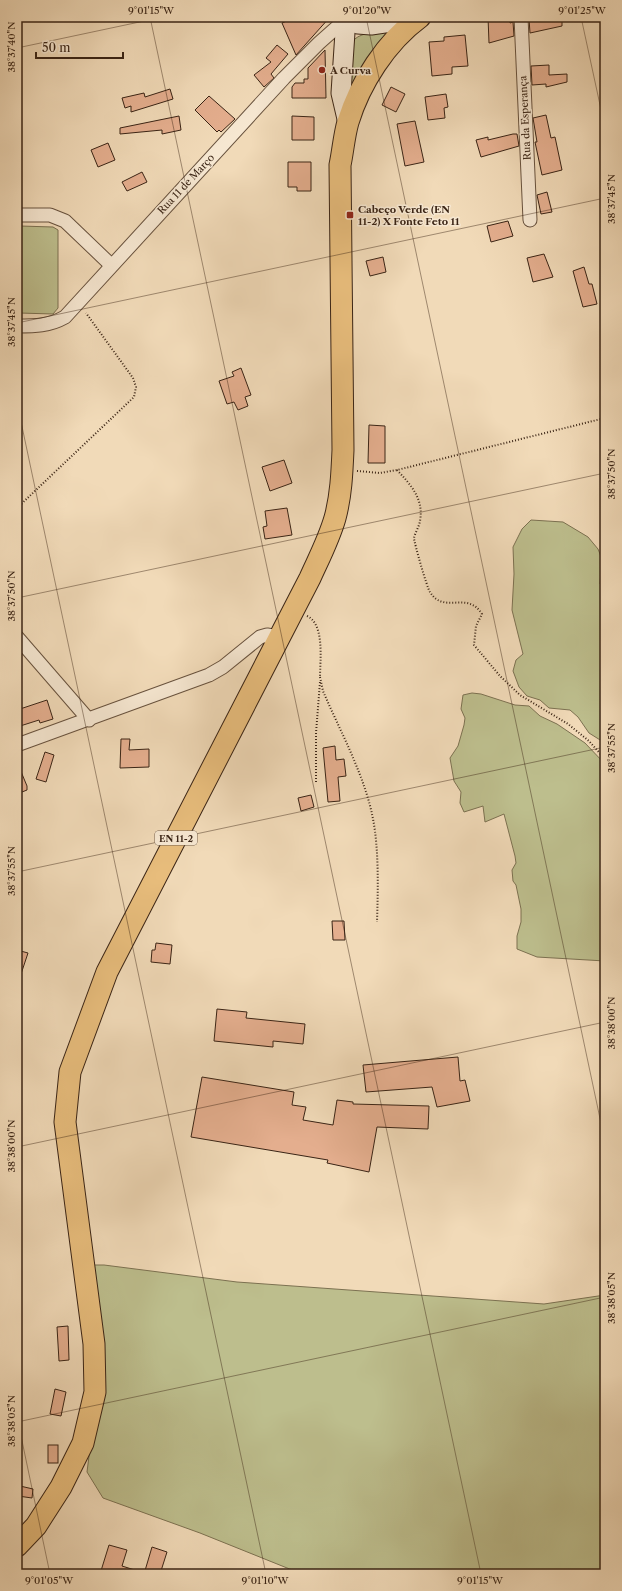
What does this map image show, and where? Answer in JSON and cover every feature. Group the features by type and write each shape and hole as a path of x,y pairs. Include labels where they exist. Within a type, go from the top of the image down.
{"main road":[{"name":"EN 11-2","path":"17,1546 36,1526 61,1487 83,1443 95,1392 94,1344 65,1122 70,1072 107,972 293,610 324,548 335,518 340,494 343,450 340,164 348,123 361,89 384,53 416,19"}],"street":[{"name":"Rua da Esperança","path":"521,17 530,220"},
{"path":"348,123 340,93 346,18 358,24 371,25 416,19"},
{"name":"Rua 11 de Março","path":"17,326 41,326 54,323 65,317 111,265 284,78 318,42 346,18"},
{"path":"17,215 50,216 65,221 111,265"},
{"path":"17,745 209,675 223,667 260,637 266,635 279,637"},
{"path":"17,637 89,720"}],"path":[{"path":"17,508 132,401 136,392 133,378 78,302"},
{"path":"342,470 380,473 397,470 605,418"},
{"path":"397,470 412,487 418,499 420,520 414,540 430,592 442,602 469,602 478,608 482,614 476,626 474,645 481,655 520,696 568,724 589,741 605,759"},
{"path":"293,610 310,618 316,624 320,641 320,677 316,733 316,782"},
{"path":"320,677 323,691 368,798 374,820 378,893 377,922"}],"green space":[{"path":"385,32 387,35 350,86 351,43 354,39 362,35"},
{"path":"20,226 53,227 58,230 58,308 53,314 19,313"},
{"path":"531,520 563,522 588,537 598,549 602,559 600,584 605,584 605,743 589,733 578,717 570,710 549,708 540,700 527,696 519,687 513,671 516,660 523,654 512,610 514,574 513,547 522,529"},
{"path":"472,693 481,694 515,705 529,706 540,716 557,724 585,743 605,764 605,961 537,957 517,949 517,936 521,922 521,909 516,885 513,881 512,870 516,863 515,856 504,814 485,822 483,806 464,812 460,803 461,792 454,781 450,758 458,746 464,725 465,718 461,709 463,695"},
{"path":"93,1265 104,1265 237,1282 544,1304 605,1295 605,1574 302,1574 200,1533 103,1498 87,1472 91,1440"}],"building":[{"path":"296,17 330,17 296,55 282,23"},
{"path":"488,17 509,17 510,23 513,22 514,36 489,43"},
{"path":"537,17 562,17 562,26 530,33 529,19"},
{"path":"465,35 468,66 452,67 452,74 432,76 429,42 444,41 444,37"},
{"path":"277,45 288,54 271,74 274,78 264,87 254,75 271,62 266,58"},
{"path":"325,50 326,98 292,98 292,87 295,83 304,83 304,79 308,79 308,68"},
{"path":"549,65 549,75 567,74 567,82 546,87 546,84 532,85 531,66"},
{"path":"391,87 405,94 396,112 382,105"},
{"path":"170,89 173,99 131,112 131,106 125,108 122,98 144,93 145,97"},
{"path":"446,94 448,107 444,108 445,118 428,120 425,97"},
{"path":"209,96 235,119 221,132 219,130 217,132 195,110"},
{"path":"546,115 551,138 555,137 562,170 542,175 535,142 537,142 533,118"},
{"path":"179,116 181,130 162,134 162,130 120,134 120,128"},
{"path":"292,116 314,117 314,140 292,140"},
{"path":"415,121 424,162 405,166 397,124"},
{"path":"517,134 519,146 481,157 476,140 488,137 488,140"},
{"path":"108,143 115,160 98,167 91,150"},
{"path":"288,162 311,162 311,191 297,191 297,187 288,187"},
{"path":"142,172 147,182 127,191 122,182"},
{"path":"547,192 552,212 541,214 537,195"},
{"path":"508,221 513,236 491,242 487,226"},
{"path":"544,254 553,277 533,282 527,258"},
{"path":"383,257 386,272 370,276 366,261"},
{"path":"584,267 589,284 592,284 597,304 583,307 573,271"},
{"path":"241,368 251,395 245,397 248,406 238,410 234,402 227,404 219,381 234,376 232,372"},
{"path":"369,425 385,426 385,463 368,463"},
{"path":"284,460 292,483 270,491 262,467"},
{"path":"287,508 292,535 265,539 263,527 267,526 265,511"},
{"path":"47,700 53,719 40,723 39,720 17,727 17,710"},
{"path":"121,739 130,739 129,750 149,749 149,767 120,768"},
{"path":"335,746 336,760 344,759 346,776 338,777 340,801 328,802 323,748"},
{"path":"45,752 54,755 46,782 36,779"},
{"path":"17,762 27,786 27,790 17,794"},
{"path":"311,795 314,807 301,811 298,798"},
{"path":"332,921 344,921 345,940 333,940"},
{"path":"156,943 172,945 170,964 151,962 152,950 155,950"},
{"path":"17,950 28,953 19,980 17,980"},
{"path":"217,1009 247,1012 246,1018 305,1024 303,1044 273,1041 273,1047 214,1041"},
{"path":"458,1057 460,1081 465,1080 470,1101 437,1107 432,1087 366,1092 363,1065"},
{"path":"202,1077 294,1092 292,1105 306,1107 303,1120 333,1125 337,1100 353,1102 353,1104 429,1106 428,1129 377,1127 369,1172 327,1163 328,1160 191,1137"},
{"path":"68,1326 69,1360 59,1361 57,1327"},
{"path":"55,1389 66,1392 61,1416 50,1414"},
{"path":"48,1445 58,1445 58,1463 48,1463"},
{"path":"20,1486 33,1489 32,1498 18,1496"},
{"path":"109,1545 127,1550 122,1566 141,1572 141,1574 100,1574"},
{"path":"152,1547 167,1552 160,1574 144,1574"}],"place":[{"name":"A Curva","path":"322,70"},
{"name":"Cabeço Verde (EN 11-2) X Fonte Feto 11","path":"350,215"}]}
